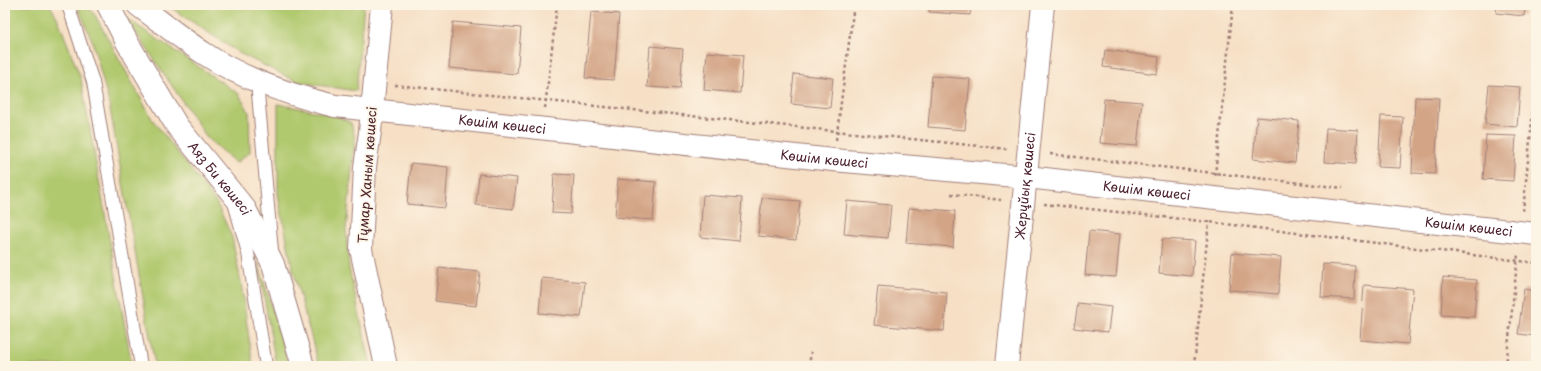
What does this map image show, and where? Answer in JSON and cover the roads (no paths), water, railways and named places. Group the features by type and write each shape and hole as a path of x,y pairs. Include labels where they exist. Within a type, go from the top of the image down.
{"street":[{"name":"Аяз Би көшесі","path":"108,5 127,42 177,126 245,209 273,264 304,366"},
{"name":"Көшім көшесі","path":"138,5 205,55 245,77 306,99 335,106 833,160 1027,177 1536,234"},
{"name":"Тұмар Ханым көшесі","path":"382,5 365,167 361,249 386,366"},
{"name":"Жерұйық көшесі","path":"1007,366 1043,5"}],"lane":[{"path":"68,5 93,82 142,366"},
{"path":"257,82 273,264"},
{"path":"230,191 248,253 266,366"}]}
